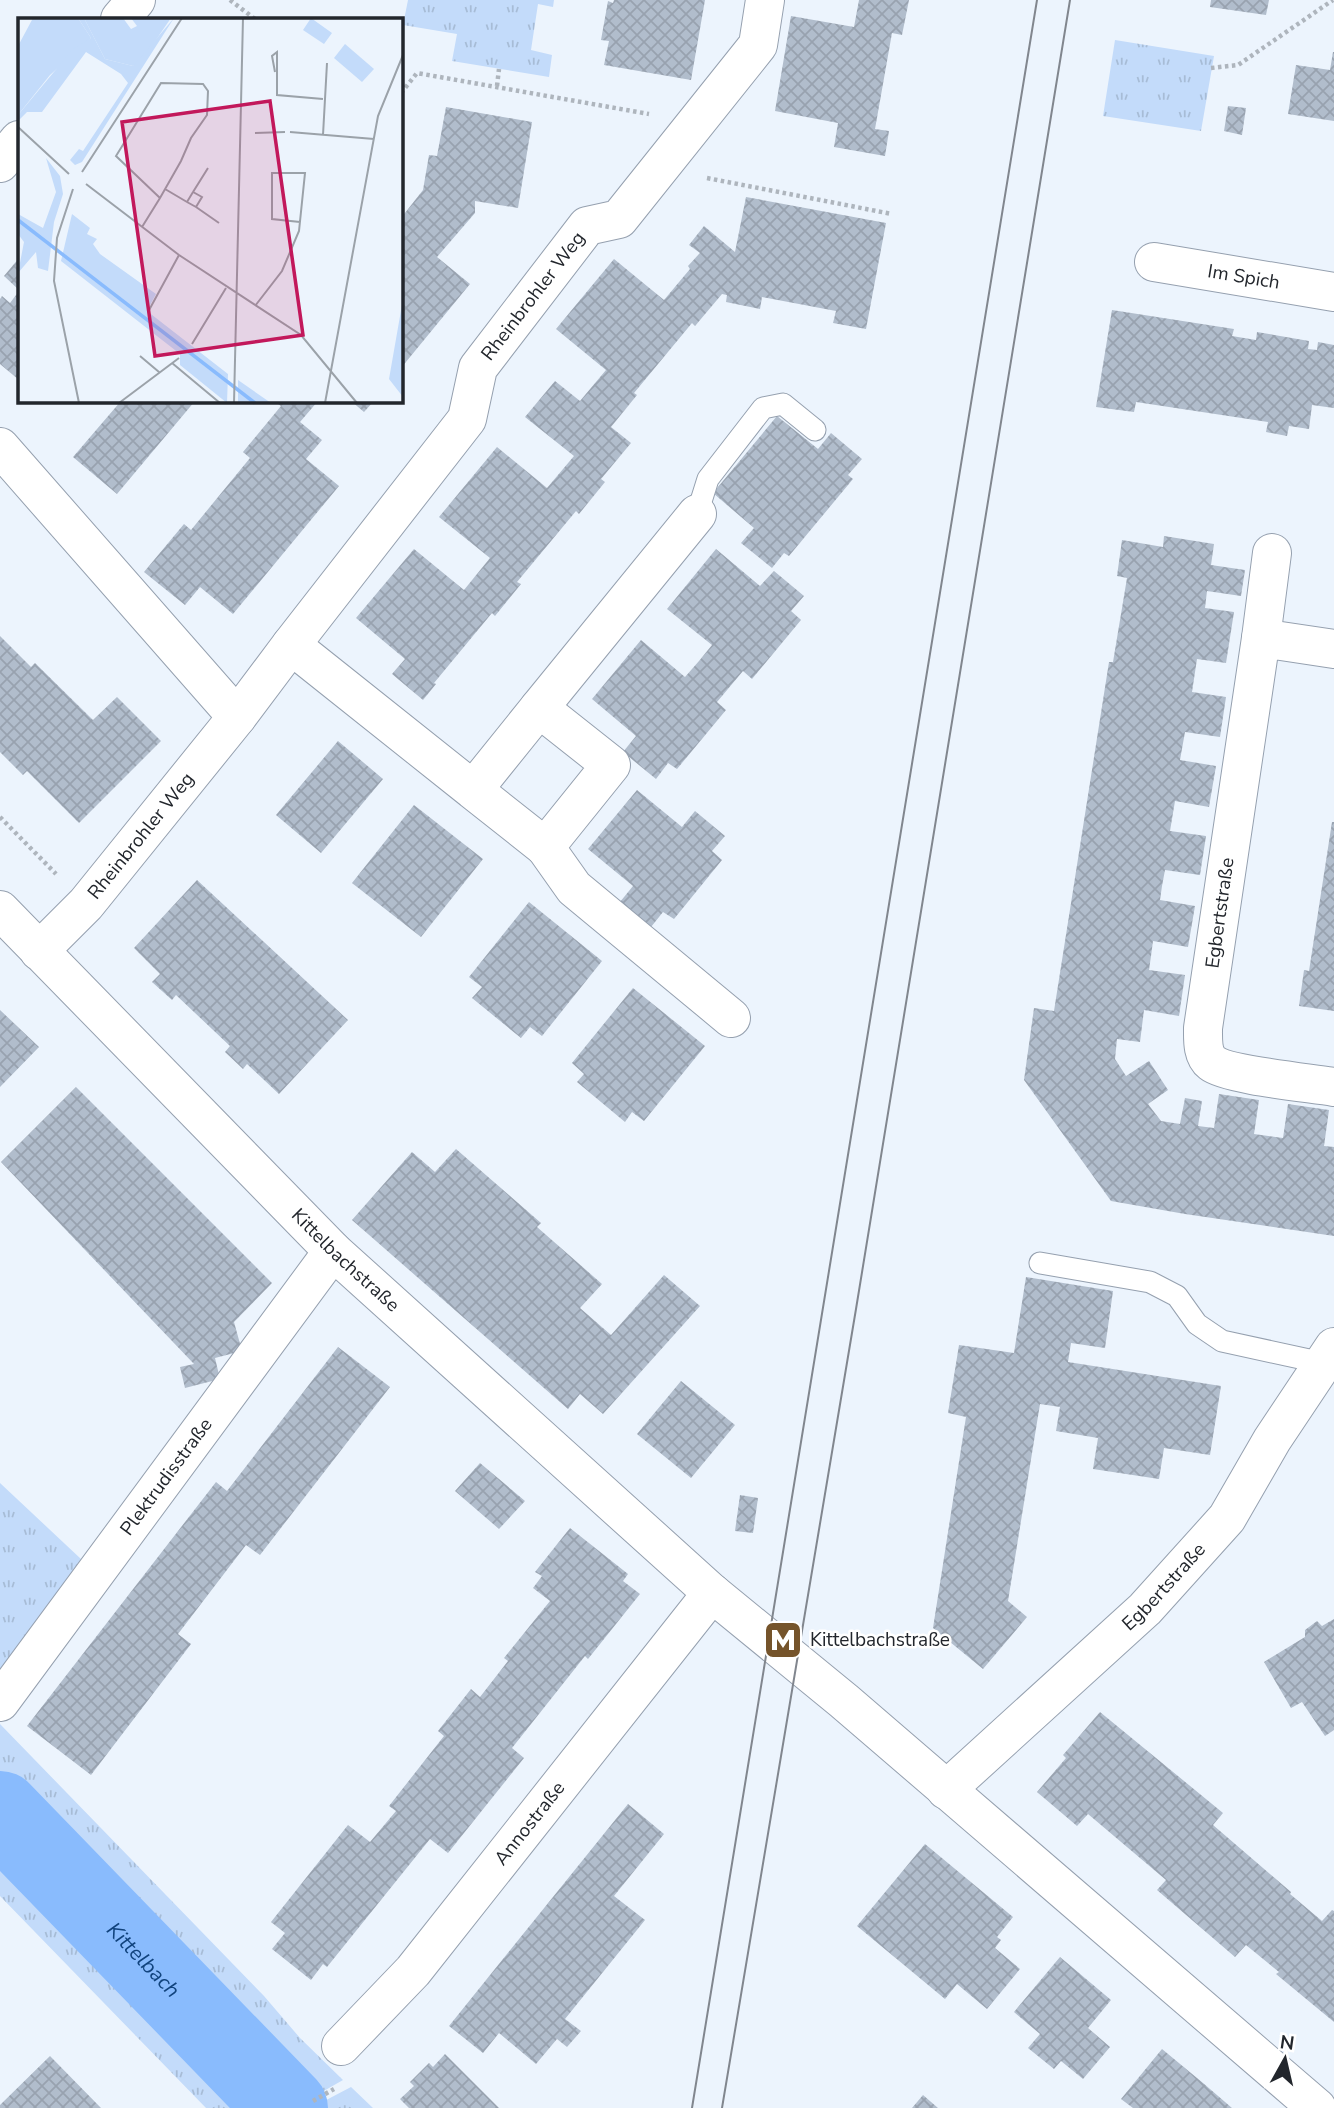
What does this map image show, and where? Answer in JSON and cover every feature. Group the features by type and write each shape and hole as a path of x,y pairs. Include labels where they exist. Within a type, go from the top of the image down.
{"street":[{"path":"121,18 136,0"},
{"name":"Rheinbrohler Weg","path":"39,951 86,904 237,717 467,419 478,368 587,226 618,219 758,45 765,0"},
{"path":"0,163 18,141"},
{"name":"Im Spich","path":"1154,262 1334,292"},
{"path":"0,447 237,717"},
{"path":"473,790 696,514"},
{"name":"Egbertstraße","path":"1272,553 1262,638 1203,1028 1203,1049 1211,1063 1229,1071 1334,1087"},
{"path":"1262,638 1334,649"},
{"path":"290,645 545,847 574,888 731,1018"},
{"path":"539,708 611,765 545,847"},
{"name":"Kittelbachstraße","path":"0,911 333,1251 712,1593 844,1701 1317,2108"},
{"name":"Plektrudisstraße","path":"0,1702 333,1251"},
{"name":"Egbertstraße","path":"946,1790 1145,1609 1227,1518 1272,1440 1329,1355"},
{"name":"Annostraße","path":"341,2046 413,1971 712,1593"}],"lane":[{"path":"696,514 708,479 763,408 783,404 815,430"},
{"path":"1040,1263 1150,1282 1177,1296 1197,1324 1222,1341 1329,1355"}],"path":[{"path":"230,0 254,18"},
{"path":"1211,68 1238,65 1333,0"},
{"path":"497,86 499,69"},
{"path":"402,92 417,73 697,122"},
{"path":"673,152 708,178 892,214"},
{"path":"0,817 61,879"}],"green space":[{"path":"408,0 554,0 553,7 538,4 531,50 552,55 549,77 452,61 457,34 403,25"},
{"path":"1115,40 1214,56 1201,131 1103,116"},
{"path":"0,1483 81,1559 0,1674"},
{"path":"0,1724 343,2080 294,2108 206,2108 0,1896"},
{"path":"351,2087 373,2108 311,2108"}],"building":[{"path":"614,0 705,0 691,80 604,65 609,41 601,40 608,1 613,3"},
{"path":"859,0 909,0 902,35 892,33 875,129 889,131 885,156 834,147 838,123 775,111 791,16 854,27"},
{"path":"1211,0 1269,0 1266,15 1210,7"},
{"path":"1333,52 1334,121 1288,114 1296,65 1330,70"},
{"path":"1228,106 1246,108 1242,135 1224,131"},
{"path":"446,107 532,122 518,208 475,201 475,213 437,257 470,284 402,367 402,217 423,190 429,155 437,156"},
{"path":"746,197 886,223 866,329 833,323 836,311 762,297 760,309 726,302 727,295 722,294 695,326 692,323 634,393 637,395 611,427 631,443 601,479 605,482 579,514 576,511 517,582 521,584 495,616 492,613 423,700 392,674 405,659 356,618 414,549 464,590 490,558 439,517 497,447 547,488 574,456 525,417 555,381 580,401 606,370 556,329 614,259 664,300 700,253 689,245 704,226 735,252"},
{"path":"18,259 18,289 4,276"},
{"path":"18,292 18,379 0,364 0,299 2,296 10,303"},
{"path":"1112,310 1234,329 1232,336 1256,340 1257,332 1309,341 1308,349 1317,350 1318,342 1334,345 1334,408 1312,405 1309,429 1289,426 1287,436 1266,432 1268,422 1136,402 1134,412 1096,407"},
{"path":"120,402 194,402 117,494 73,457"},
{"path":"275,402 317,402 300,422 322,440 306,459 339,486 233,614 200,587 185,605 144,572 184,524 191,530 250,458 243,452 281,406"},
{"path":"352,402 373,402 364,412"},
{"path":"777,416 818,449 831,433 862,459 848,475 853,479 789,556 784,553 772,568 741,543 754,528 713,493"},
{"path":"1164,536 1214,544 1211,565 1245,570 1241,596 1207,591 1205,608 1234,612 1226,663 1197,659 1192,692 1226,697 1220,737 1185,732 1180,760 1216,766 1209,807 1175,801 1170,831 1206,836 1200,875 1165,870 1162,886 1160,900 1195,906 1188,947 1153,941 1149,970 1185,975 1179,1016 1144,1010 1140,1042 1117,1039 1115,1059 1126,1076 1149,1061 1168,1090 1148,1104 1161,1121 1180,1124 1185,1098 1202,1101 1198,1126 1214,1128 1219,1094 1259,1100 1254,1134 1283,1138 1288,1104 1329,1110 1324,1146 1334,1147 1334,1236 1111,1201 1024,1080 1034,1008 1054,1011 1109,662 1113,662 1127,578 1117,576 1122,540 1163,547"},
{"path":"716,549 760,586 774,571 804,596 791,611 801,620 752,679 743,671 717,702 726,710 677,769 668,763 656,779 623,752 636,736 592,699 641,640 685,677 699,661 712,645 667,609"},
{"path":"0,636 31,667 35,663 93,720 117,697 161,741 79,823 27,771 23,775 0,752"},
{"path":"338,741 383,779 321,853 276,815"},
{"path":"637,790 682,827 695,811 725,836 712,851 722,860 674,919 663,912 651,927 620,902 633,886 588,849"},
{"path":"414,805 483,859 421,937 352,883"},
{"path":"1332,822 1334,1011 1299,1006 1304,970 1309,971"},
{"path":"197,880 348,1020 279,1094 247,1064 243,1069 225,1052 230,1046 176,995 172,1000 152,982 160,974 134,948"},
{"path":"529,902 602,961 542,1036 530,1027 521,1038 472,998 482,987 469,977"},
{"path":"633,988 705,1046 644,1121 632,1112 625,1122 577,1082 584,1074 572,1063"},
{"path":"0,1010 39,1047 0,1087"},
{"path":"76,1087 272,1283 234,1322 242,1351 215,1358 220,1379 185,1388 180,1367 194,1364 1,1162"},
{"path":"456,1149 541,1223 537,1227 602,1284 580,1308 611,1335 664,1275 700,1306 603,1414 580,1394 568,1409 352,1220 412,1152 435,1172"},
{"path":"1026,1277 1113,1291 1105,1348 1071,1343 1068,1362 1221,1386 1210,1455 1164,1448 1159,1479 1093,1469 1098,1438 1056,1431 1060,1407 1040,1404 1008,1601 1027,1617 983,1669 933,1628 966,1417 948,1413 959,1345 1014,1353"},
{"path":"338,1347 390,1387 260,1555 246,1545 178,1634 191,1644 91,1775 27,1726 216,1482 227,1491"},
{"path":"681,1381 735,1425 691,1478 637,1434"},
{"path":"480,1463 525,1501 499,1529 455,1491"},
{"path":"740,1495 758,1498 753,1533 735,1531"},
{"path":"570,1528 628,1574 623,1581 640,1594 588,1659 585,1656 512,1748 524,1758 448,1853 430,1839 327,1967 323,1964 311,1980 272,1949 285,1933 271,1922 348,1825 370,1842 396,1811 389,1806 444,1736 438,1731 471,1689 480,1697 508,1661 504,1658 550,1601 533,1588 542,1576 535,1572"},
{"path":"1334,1619 1334,1730 1325,1736 1302,1702 1291,1708 1264,1662 1305,1637 1305,1630 1317,1621 1322,1626"},
{"path":"1100,1712 1223,1813 1213,1825 1291,1892 1290,1894 1322,1921 1334,1911 1334,2022 1246,1945 1235,1957 1157,1890 1166,1880 1088,1814 1077,1826 1037,1792 1066,1758 1063,1755"},
{"path":"628,1804 664,1834 614,1896 645,1920 565,2019 581,2031 567,2047 557,2039 536,2064 499,2033 483,2053 449,2026"},
{"path":"925,1844 1013,1917 997,1937 1001,1940 995,1948 1020,1969 987,2009 957,1984 945,1999 857,1926"},
{"path":"1060,1957 1111,2000 1088,2028 1110,2047 1083,2079 1061,2061 1054,2069 1028,2048 1040,2034 1014,2012"},
{"path":"1162,2049 1232,2108 1133,2108 1121,2099"},
{"path":"445,2054 499,2108 409,2108 400,2099 414,2086 410,2082 429,2063 433,2067"},
{"path":"50,2056 101,2108 0,2108"},
{"path":"923,2095 938,2108 912,2108"}],"waterway":[{"name":"Kittelbach","path":"0,1812 287,2108"}],"tram line":[{"path":"692,2108 1037,0"},
{"path":"722,2108 1070,0"}],"place":[{"name":"Kittelbachstraße","path":"783,1640"}]}
